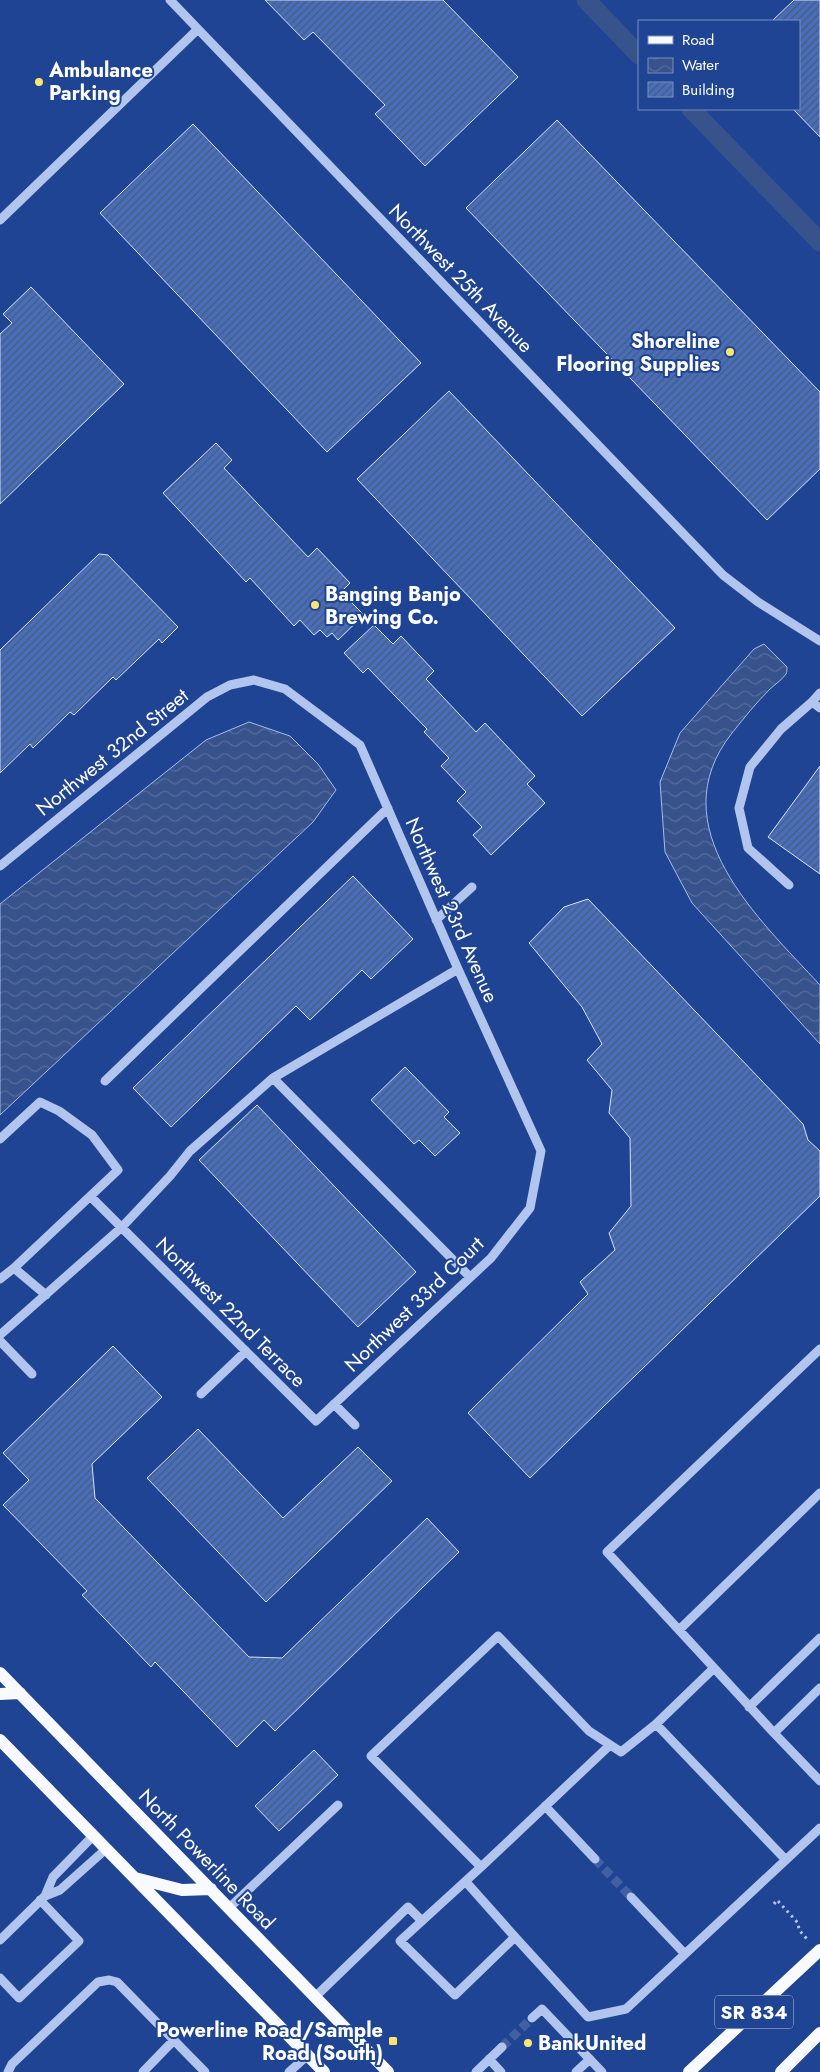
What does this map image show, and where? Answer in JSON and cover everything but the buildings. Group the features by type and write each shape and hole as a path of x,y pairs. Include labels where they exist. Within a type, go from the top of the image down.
{"main road":[{"name":"North Powerline Road","path":"0,1673 388,2072"},
{"path":"0,1694 20,1693"},
{"path":"0,1740 324,2072"},
{"path":"134,1878 182,1890 211,1890"},
{"name":"SR 834","path":"689,2072 820,1950"},
{"name":"SR 834","path":"781,2072 820,2033"}],"street":[{"name":"Northwest 25th Avenue","path":"170,0 723,575 758,602 820,641"},
{"path":"2,216 198,29"},
{"name":"Northwest 23rd Avenue","path":"254,680 285,689 360,745 436,920 541,1151 530,1208"},
{"name":"Northwest 32nd Street","path":"0,866 207,697 230,685 254,680"},
{"path":"789,885 748,848 739,808 750,767 781,730 812,702 820,692"},
{"path":"812,702 820,708"},
{"path":"105,1081 388,808"},
{"path":"436,920 472,887"},
{"path":"0,1335 122,1228 170,1176 190,1151 273,1078 458,969"},
{"path":"273,1078 470,1277"},
{"path":"0,1139 40,1102 59,1111 92,1135 118,1170 91,1197 0,1279"},
{"name":"Northwest 22nd Terrace","path":"91,1197 316,1420"},
{"name":"Northwest 33rd Court","path":"316,1420 491,1258 530,1208"},
{"path":"14,1268 46,1295"},
{"path":"0,1341 32,1374"},
{"path":"820,1349 607,1552 774,1734 820,1781"},
{"path":"201,1394 246,1351"},
{"path":"334,1404 355,1426"},
{"path":"679,1630 820,1493"},
{"path":"481,1867 371,1756 498,1636 589,1731 621,1752 656,1724 714,1668"},
{"path":"749,1707 820,1638"},
{"path":"774,1734 820,1688"},
{"path":"656,1724 786,1860"},
{"path":"516,1937 455,1995 400,1941 466,1882 610,1745"},
{"path":"229,1908 338,1805"},
{"path":"545,1806 595,1859"},
{"path":"466,1882 588,2017 626,2009 820,1828"},
{"path":"0,1940 43,1898 54,1877 93,1836"},
{"path":"43,1898 60,1890 106,1849"},
{"path":"631,1897 685,1954"},
{"path":"0,1978 19,1998 79,1941 43,1898"},
{"path":"315,1997 408,1907 422,1922"},
{"path":"8,2072 12,2064 98,1982 109,1980 116,1982 205,2072"},
{"path":"532,2018 542,2009 602,2072"},
{"path":"144,2072 174,2040"},
{"path":"476,2072 502,2047"},
{"path":"289,2072 308,2055"},
{"path":"489,2059 500,2072"},
{"path":"576,2072 590,2059"}],"path":[{"path":"774,1904 777,1900 798,1923 799,1930 807,1939"}],"water":[{"path":"764,644 787,667 786,673 759,700 732,733 712,768 706,803 711,837 725,870 746,901 770,931 820,985 820,1044 692,903 665,852 660,782 680,733 754,649"},
{"path":"249,722 290,736 318,764 336,790 313,822 0,1115 0,904 206,740"}],"waterway":[{"path":"586,0 638,54"},
{"path":"692,110 820,242"}],"tunnel":[{"path":"595,1859 631,1897"},
{"path":"502,2047 532,2018"}],"place":[{"name":"Ambulance Parking","path":"39,82"},
{"name":"Shoreline Flooring Supplies","path":"730,352"},
{"name":"Banging Banjo Brewing Co.","path":"315,605"},
{"name":"Powerline Road/Sample Road (South)","path":"393,2041"},
{"name":"BankUnited","path":"528,2043"}]}
